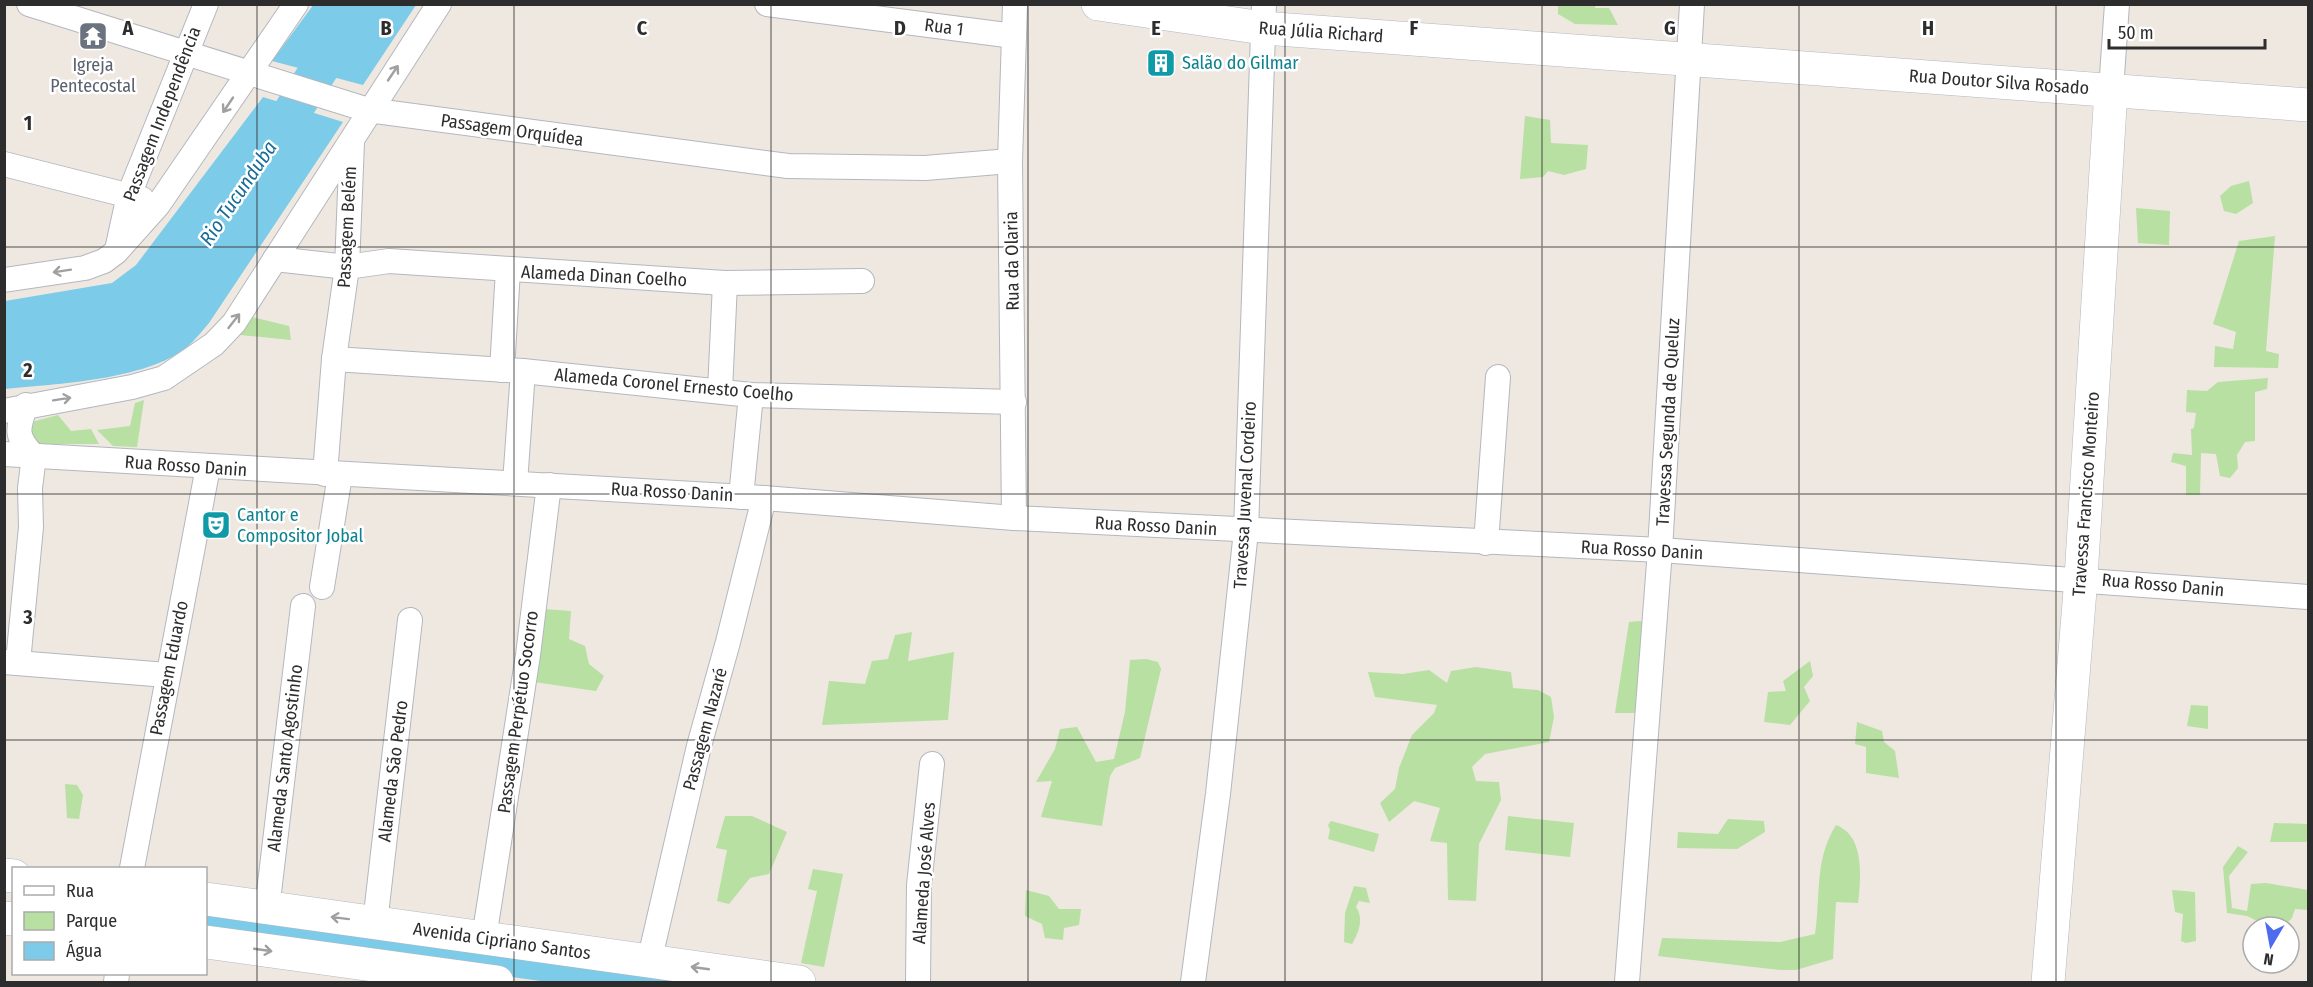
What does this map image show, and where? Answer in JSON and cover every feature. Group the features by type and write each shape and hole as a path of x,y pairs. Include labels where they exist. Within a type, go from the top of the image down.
{"street":[{"name":"Passagem Orquídea","path":"29,4 366,110 788,166 904,169 1010,160"},
{"name":"Passagem Independência","path":"116,252 129,195 206,4"},
{"path":"4,280 85,268 104,261 116,252 158,205 253,76 296,4"},
{"name":"Passagem Belém","path":"322,587 333,475 334,359 347,267 352,141 366,110 439,4"},
{"name":"Rua 1","path":"767,4 1014,36"},
{"name":"Rua da Olaria","path":"1014,518 1010,160 1015,4"},
{"name":"Rua Júlia Richard","path":"1098,4 1263,16 1689,58"},
{"name":"Travessa Segunda de Queluz","path":"1627,982 1660,550 1692,4"},
{"name":"Travessa Francisco Monteiro","path":"2048,982 2081,578 2118,4"},
{"name":"Travessa Juvenal Cordeiro","path":"1192,982 1218,795 1246,531 1263,16"},
{"name":"Rua Doutor Silva Rosado","path":"1689,58 2308,105"},
{"path":"167,675 11,662 31,527 30,488 34,456 23,445 19,435 15,408 132,387 164,378 214,344 234,323 352,141"},
{"path":"4,164 129,195 158,205"},
{"name":"Alameda Dinan Coelho","path":"274,260 347,267 389,261 725,283 862,281"},
{"path":"508,270 515,483"},
{"path":"720,391 725,283"},
{"name":"Alameda Coronel Ernesto Coelho","path":"334,359 513,371 751,395 1014,402"},
{"path":"1486,543 1498,377"},
{"name":"Passagem Nazaré","path":"649,962 699,746 728,642 752,497 751,395"},
{"name":"Rua Rosso Danin","path":"4,454 333,475 752,497 1014,518 1660,550 2081,578 2308,597"},
{"name":"Passagem Eduardo","path":"132,867 207,467"},
{"name":"Passagem Perpétuo Socorro","path":"484,938 528,655 549,485"},
{"name":"Alameda Santo Agostinho","path":"267,909 303,606"},
{"name":"Alameda São Pedro","path":"375,922 410,620"},
{"name":"Alameda José Alves","path":"918,982 919,885 932,764"},
{"name":"Avenida Cipriano Santos","path":"207,899 799,982"},
{"path":"207,942 497,982"}],"green space":[{"path":"1558,5 1595,5 1595,8 1609,8 1618,25 1575,24 1558,14"},
{"path":"1525,116 1550,120 1551,143 1588,145 1586,169 1564,175 1548,171 1543,177 1520,179"},
{"path":"2249,181 2253,203 2236,214 2224,211 2220,196 2231,186"},
{"path":"2136,208 2170,211 2169,245 2138,243"},
{"path":"2275,236 2266,351 2279,354 2278,368 2214,367 2215,346 2233,349 2236,332 2213,324 2239,241"},
{"path":"252,317 289,326 291,340 240,335"},
{"path":"2268,378 2267,389 2255,392 2255,441 2245,442 2237,455 2238,468 2230,478 2220,476 2216,454 2201,453 2200,495 2186,495 2186,466 2171,462 2173,453 2192,455 2191,429 2194,428 2196,413 2186,412 2187,390 2207,391 2218,382"},
{"path":"144,400 137,447 113,446 97,430 130,426 135,403"},
{"path":"58,415 71,431 91,429 99,444 36,444 29,438 32,422"},
{"path":"544,609 571,611 569,639 585,646 589,664 604,676 596,691 534,682"},
{"path":"1629,622 1646,623 1637,713 1615,713"},
{"path":"912,632 908,661 954,652 948,720 822,725 829,681 865,684 872,661 888,659 895,635"},
{"path":"1146,659 1158,662 1161,669 1140,758 1115,768 1110,776 1102,826 1041,817 1052,781 1036,782 1055,749 1060,729 1077,727 1096,762 1114,759 1125,712 1130,660"},
{"path":"1810,661 1813,676 1804,687 1810,701 1790,725 1764,722 1768,692 1786,691 1783,681"},
{"path":"1476,667 1511,672 1513,688 1538,690 1551,697 1554,717 1549,742 1485,754 1472,767 1476,781 1499,782 1501,800 1479,844 1476,901 1448,900 1447,843 1430,841 1440,808 1414,801 1389,822 1380,803 1395,789 1399,768 1412,735 1434,713 1437,705 1375,697 1368,672 1403,674 1429,670 1447,683 1451,671"},
{"path":"2191,705 2208,706 2208,729 2187,726"},
{"path":"1857,722 1882,731 1884,742 1895,751 1899,778 1866,773 1866,747 1855,744"},
{"path":"65,784 77,785 83,795 79,819 67,818"},
{"path":"725,816 752,816 787,832 769,874 750,878 729,904 717,901 727,850 716,848"},
{"path":"1508,816 1574,823 1570,857 1505,850"},
{"path":"1728,819 1764,821 1765,832 1737,849 1677,848 1678,832 1718,834"},
{"path":"1331,821 1379,834 1374,852 1328,839 1330,830 1328,825"},
{"path":"2274,823 2308,824 2308,840 2306,842 2270,842"},
{"path":"1836,825 1852,838 1859,858 1860,881 1858,903 1836,902 1833,959 1796,970 1781,970 1658,956 1662,938 1780,942 1815,934 1821,865 1824,851"},
{"path":"2238,846 2248,852 2229,876 2232,908 2247,911 2251,884 2266,883 2308,890 2308,910 2295,909 2293,915 2227,913 2223,867"},
{"path":"813,869 843,874 824,967 801,963 817,891 808,889"},
{"path":"1354,886 1366,888 1370,903 1359,901 1356,907 1360,916 1360,925 1352,944 1344,942 1345,913"},
{"path":"1026,890 1049,896 1059,909 1081,909 1079,925 1064,928 1063,940 1045,938 1042,924 1025,916"},
{"path":"2172,890 2195,892 2196,941 2186,943 2181,941 2183,914 2175,912"}],"water":[{"path":"314,4 416,5 363,85 272,61"},
{"path":"263,97 343,122 209,323 187,347 170,358 149,367 74,382 5,389 5,301 112,283 136,265"},
{"path":"207,915 711,982 548,982 207,936"}],"waterway":[{"name":"Rio Tucunduba","path":"267,151 361,4"}],"place":[{"name":"Igreja Pentecostal","path":"93,36"},
{"name":"Salão do Gilmar","path":"1161,63"},
{"name":"Cantor e Compositor Jobal","path":"216,525"}]}
